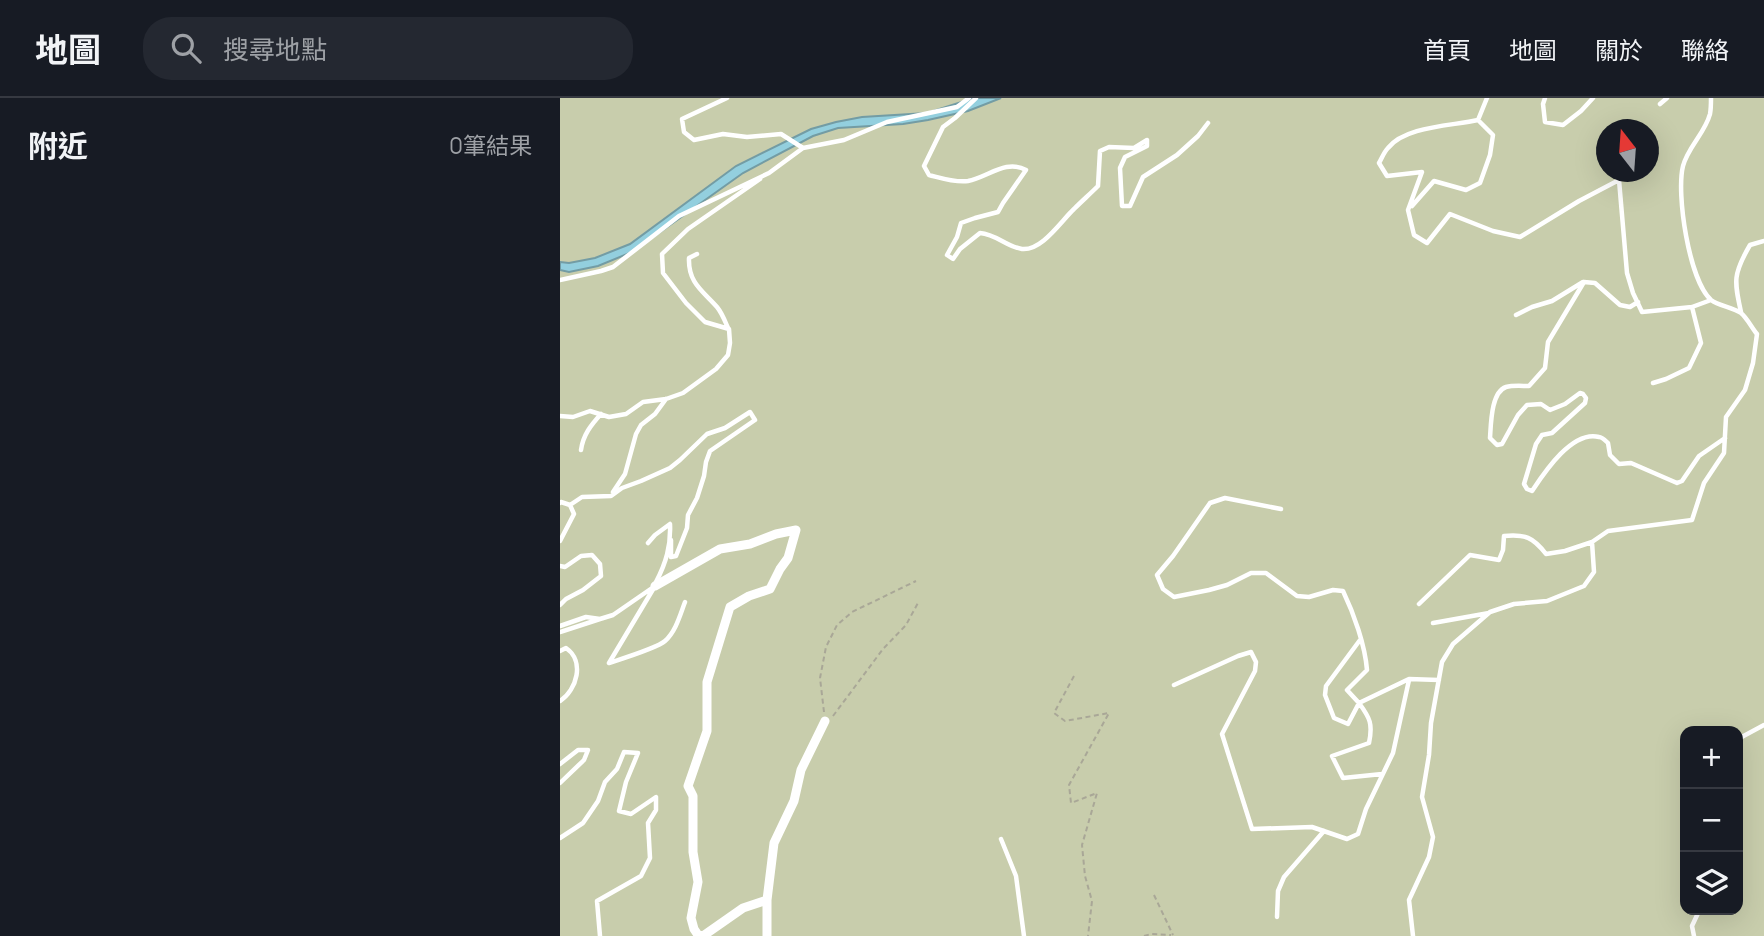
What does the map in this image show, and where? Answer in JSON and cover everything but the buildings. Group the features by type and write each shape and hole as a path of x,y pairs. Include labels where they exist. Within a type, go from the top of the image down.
{"street":[{"path":"654,586 720,550 796,530 788,558 770,589 749,596 730,607 707,682 707,731 688,786 694,796 693,852 698,882 691,918 698,935 703,936 743,908 767,900"},
{"path":"767,936 767,900 774,843 794,801 801,770 825,722"}],"lane":[{"path":"727,98 682,118 684,131 694,139 723,134 747,137 781,134 803,148"},
{"path":"729,329 705,322 686,303 663,273 662,254 688,229 803,148 844,140 887,122 957,107 969,98"},
{"path":"976,98 943,127 924,166 929,175 965,182 1006,166 1026,170 998,212 961,223 957,237 947,254 953,260 960,249 980,233 990,234 1022,249 1043,241 1098,186 1100,151 1109,147 1134,148 1147,140 1147,146 1125,158 1120,168 1122,206 1130,206 1143,177 1177,155 1208,123"},
{"path":"1478,120 1487,98"},
{"path":"1545,98 1545,122 1563,125 1593,98"},
{"path":"1660,104 1667,98"},
{"path":"1712,98 1710,115 1682,167 1683,209 1690,256 1697,277 1712,300 1741,313"},
{"path":"1478,120 1409,134 1389,146 1379,163 1387,176 1422,173 1408,211 1414,235 1427,243 1450,214 1493,231 1520,237 1619,180 1627,273 1642,312 1692,307 1712,300"},
{"path":"1408,211 1434,181 1465,190 1480,183 1490,155 1493,135 1478,120"},
{"path":"560,280 612,267 680,215 769,173"},
{"path":"1419,604 1470,555 1499,560 1504,536 1524,535 1536,542 1546,554 1592,542 1608,531 1692,520 1704,483 1724,453 1726,417 1745,390 1754,363 1757,334 1741,313 1736,272 1750,245 1764,241"},
{"path":"560,416 573,417 590,411 608,416 626,414 643,402 666,400 683,393 716,369 728,355 729,329 720,310 696,284 688,270 689,258 697,254"},
{"path":"1516,314 1552,301 1584,282 1595,283 1620,305 1630,307 1638,302"},
{"path":"1584,282 1548,342 1545,368 1529,386 1505,387 1494,400 1490,438 1497,445 1502,444 1518,415 1527,405 1541,404 1550,410 1565,404 1580,393 1586,398 1585,403 1552,433 1542,435 1536,444 1524,484 1527,489 1532,491 1553,462 1569,446 1588,437 1600,437 1608,443 1610,456 1619,464 1631,463 1676,483 1682,481 1699,456 1725,438"},
{"path":"1653,383 1689,368 1701,342 1692,307"},
{"path":"611,496 625,474 636,433 666,400"},
{"path":"570,505 582,497 611,496 622,488 670,468 707,434 724,428 750,412 755,420 710,451 697,498 688,515 687,528 676,556 671,557 670,524 648,544"},
{"path":"581,450 589,428 601,414"},
{"path":"1281,509 1225,498 1210,503 1157,575 1163,589 1174,597 1227,585 1251,573 1266,573 1297,596 1309,597 1333,590 1343,591 1350,604 1367,670 1347,690 1369,716 1372,730 1369,743 1332,757 1343,778 1383,774"},
{"path":"560,503 570,505 574,514 560,541"},
{"path":"671,540 666,564 609,663 664,642 677,626 685,602"},
{"path":"1433,623 1490,612 1514,604 1547,601 1584,586 1594,572 1592,542"},
{"path":"560,566 565,567 581,556 592,555 600,564 601,576 560,605"},
{"path":"560,632 612,615 654,586"},
{"path":"1413,936 1409,900 1429,857 1433,837 1422,797 1442,662 1453,644 1490,612"},
{"path":"560,625 586,617 600,620"},
{"path":"1360,640 1326,686 1325,695 1334,718 1348,724 1359,703 1409,679 1439,680"},
{"path":"560,651 566,648 577,660 576,681 567,697 560,701"},
{"path":"1174,685 1251,652 1256,662 1255,671 1222,734 1252,829 1312,827 1347,839 1358,834 1366,809 1393,753 1409,679"},
{"path":"1743,736 1764,725"},
{"path":"560,764 578,750 588,750 584,760 560,783"},
{"path":"560,838 583,824 598,802 605,782 617,769 624,752 638,753 626,782 619,811 631,814 656,797 656,810 648,824 650,858 641,876 597,901 600,936"},
{"path":"1277,917 1278,891 1284,877 1324,831"},
{"path":"1001,839 1016,876 1024,936"},
{"path":"1694,936 1692,926 1698,915"}],"path":[{"path":"916,581 852,612 837,625 826,648 820,678 825,722 834,716 883,649 906,625 919,601"},
{"path":"1074,676 1054,713 1066,721 1109,713 1069,785 1071,803 1097,793 1082,845 1085,876 1092,901 1088,936"},
{"path":"1154,895 1173,936"},
{"path":"1144,936 1173,936"}],"green space":[{"path":"560,98 1764,98 1764,936 560,936"}],"water":[{"path":"974,98 1001,98 968,111 928,120 838,128 813,136 743,173 632,252 598,266 569,272 560,270 560,262 595,258 630,244 736,166 811,129 862,117 927,113"}]}
